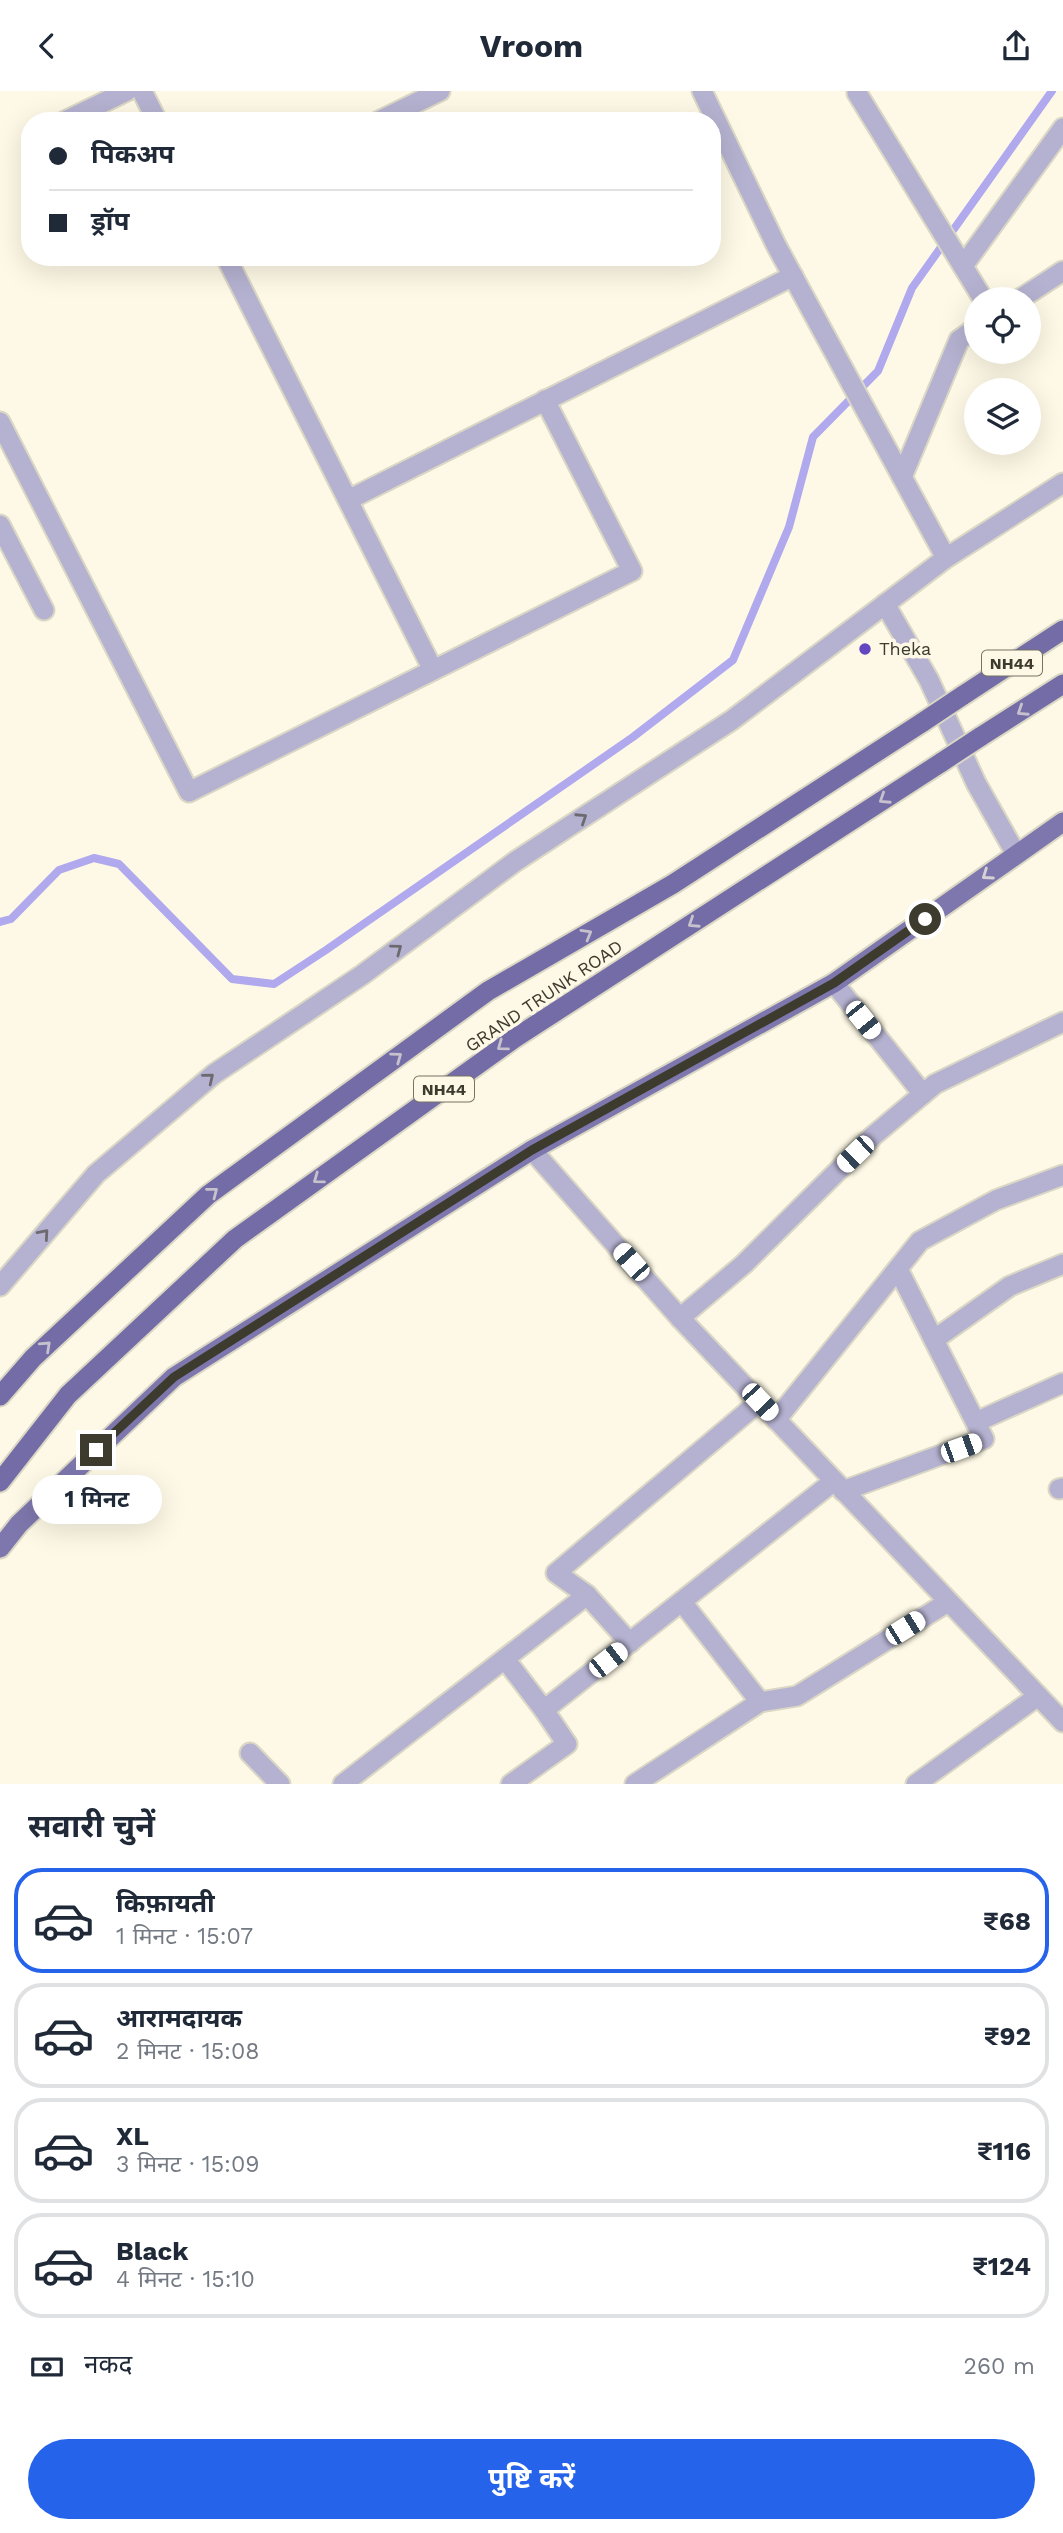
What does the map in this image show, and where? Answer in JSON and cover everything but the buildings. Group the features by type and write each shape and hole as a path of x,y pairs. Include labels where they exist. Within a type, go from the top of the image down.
{"highway":[{"name":"GRAND TRUNK ROAD","path":"0,1396 33,1358 208,1195 488,991 673,884 1063,630"},
{"name":"GRAND TRUNK ROAD","path":"0,1482 68,1395 235,1239 515,1038 1063,684"}],"main road":[{"path":"0,1548 19,1524 174,1377 532,1150 834,983 1063,822"}],"street":[{"path":"84,112 127,91"},
{"path":"142,91 152,112"},
{"path":"397,112 439,91"},
{"path":"702,91 712,112"},
{"path":"857,93 976,287"},
{"path":"959,260 1063,128"},
{"path":"721,130 793,276 946,558"},
{"path":"231,266 433,670"},
{"path":"1038,287 1063,271"},
{"path":"348,500 793,276"},
{"path":"902,477 959,340 964,336"},
{"path":"0,422 189,792 632,571 545,400"},
{"path":"0,1286 96,1174 214,1074 362,975 516,861 732,720 946,558 1063,483"},
{"path":"0,525 44,610"},
{"path":"885,604 929,680 976,783 1016,854"},
{"path":"834,983 923,1094"},
{"path":"680,1318 744,1264 873,1136 934,1084 1063,1022"},
{"path":"532,1150 680,1318 1063,1722"},
{"path":"776,1420 920,1241 996,1200 1063,1175"},
{"path":"935,1339 1010,1286 1063,1264"},
{"path":"544,1710 682,1602 839,1486 984,1439 898,1269"},
{"path":"976,1422 1063,1383"},
{"path":"630,1643 587,1595 556,1573 760,1402"},
{"path":"343,1784 587,1595"},
{"path":"682,1602 761,1702"},
{"path":"635,1784 761,1702 797,1696 948,1602"},
{"path":"505,1659 567,1744 511,1784"},
{"path":"916,1784 1038,1696"},
{"path":"250,1753 280,1784"}],"waterway":[{"path":"0,922 11,919 59,870 94,858 119,864 232,979 274,984 633,737 733,660 789,527 813,437 878,371 912,288 1052,91"}],"place":[{"name":"Theka","path":"865,649"}],"route":[{"path":"96,1450 174,1377 532,1150 834,983 925,919"}]}
